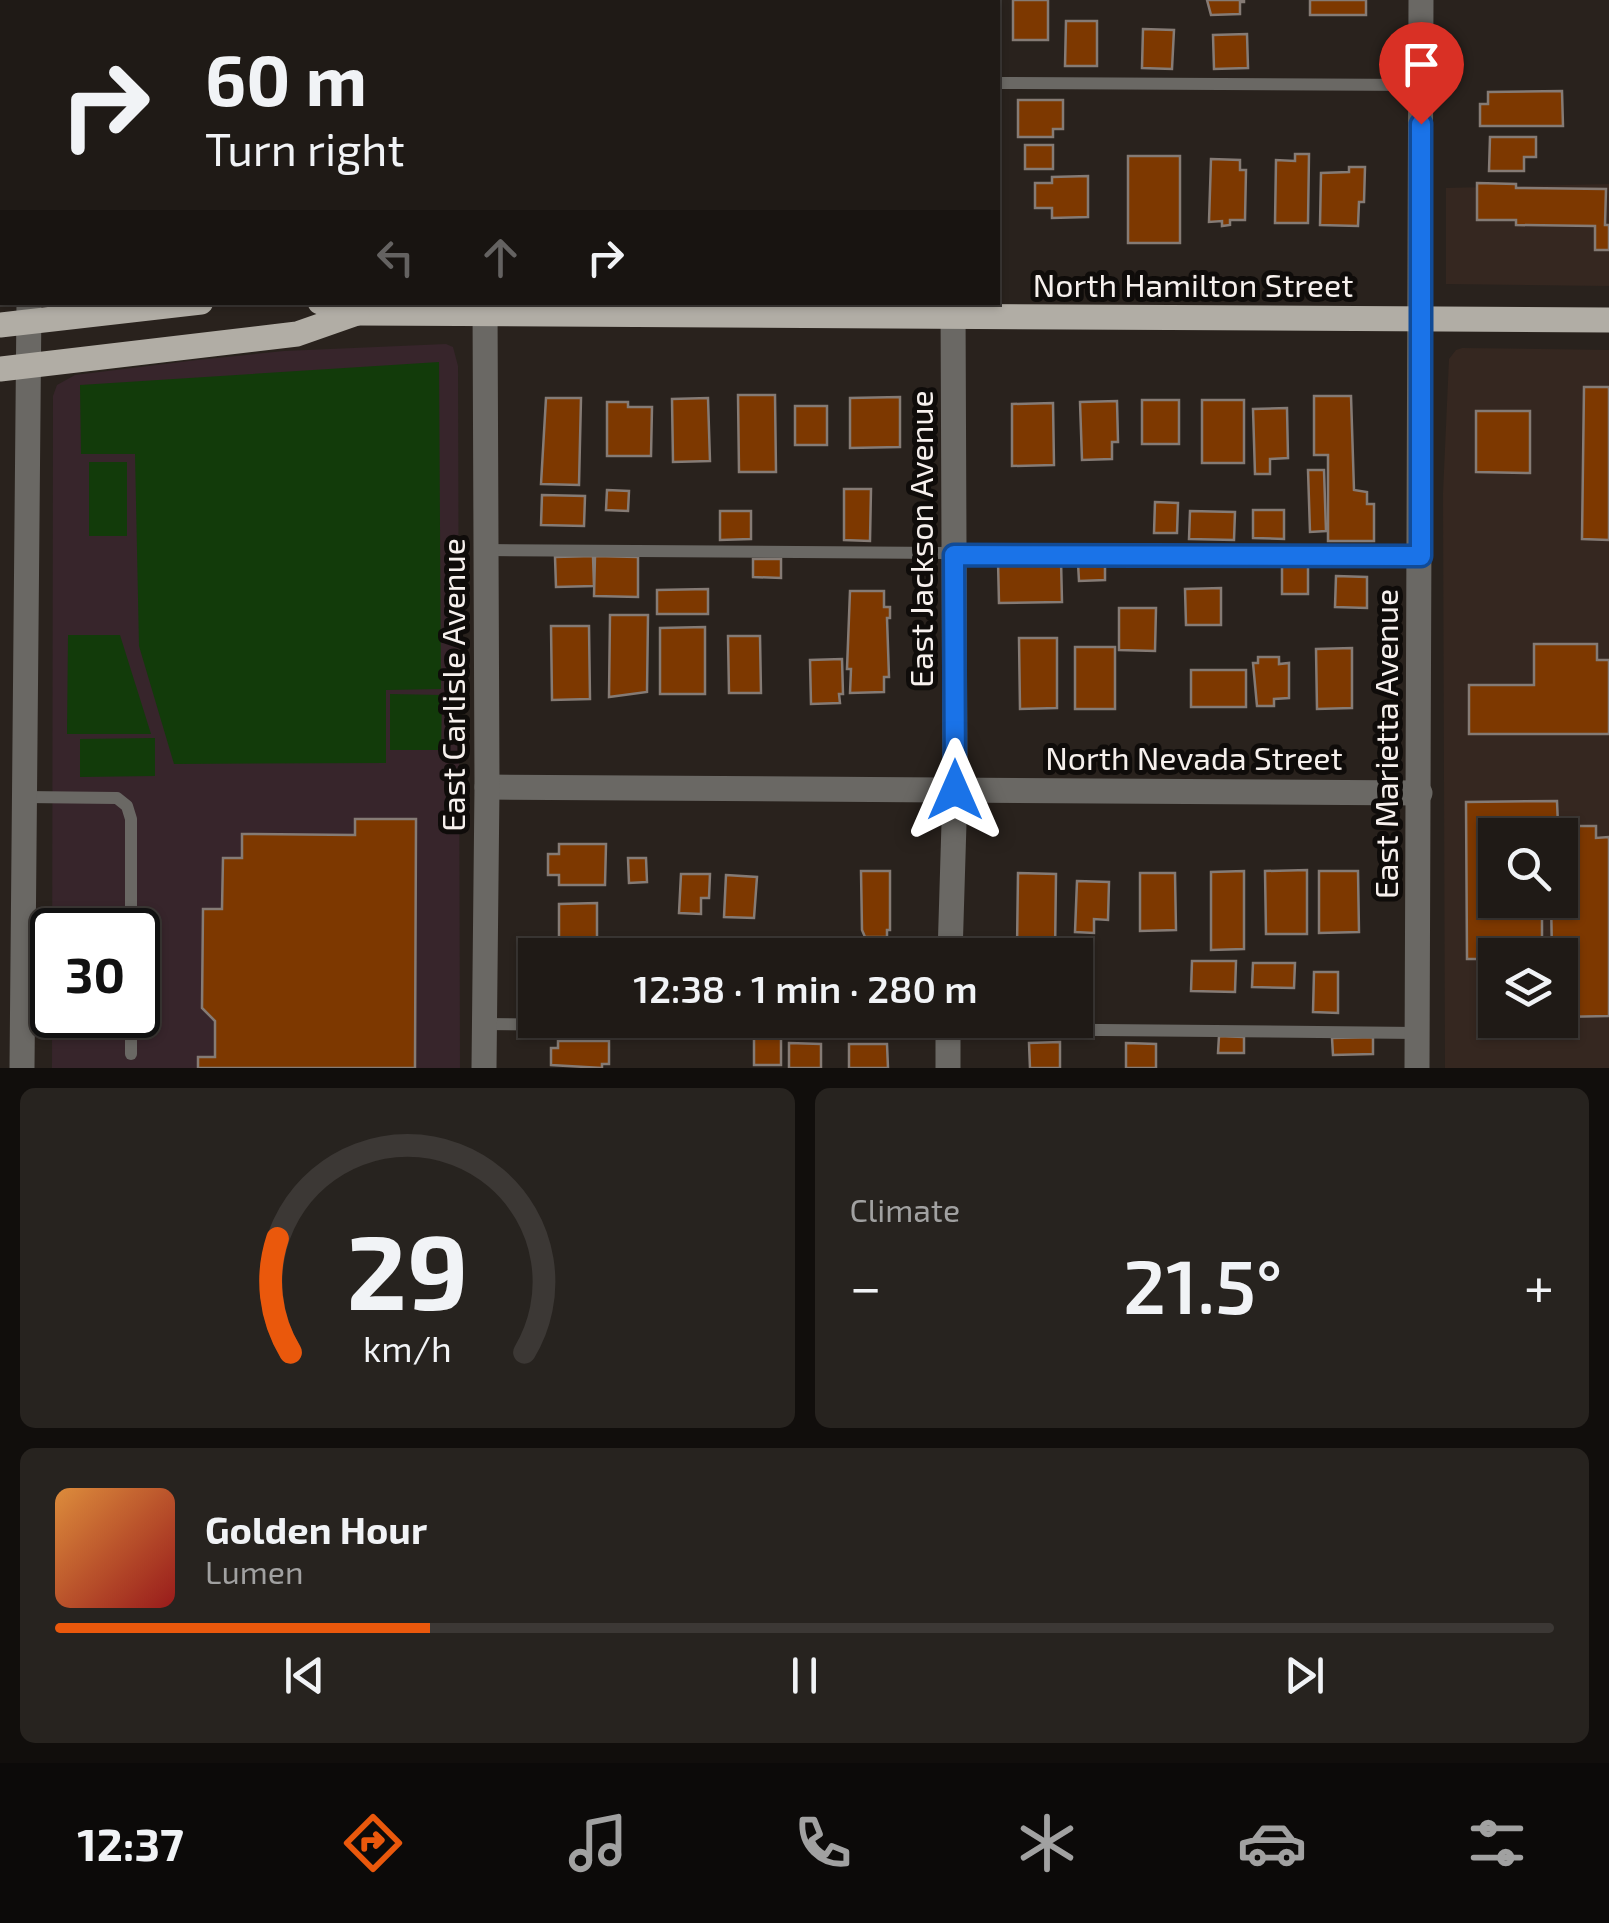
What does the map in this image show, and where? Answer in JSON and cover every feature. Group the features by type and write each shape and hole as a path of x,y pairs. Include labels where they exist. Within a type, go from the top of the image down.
{"main road":[{"path":"0,325 29,312 149,305"},
{"name":"North Hamilton Street","path":"330,305 357,313"},
{"name":"North Hamilton Street","path":"0,369 296,334 357,313 485,308 1609,320"}],"street":[{"name":"East Marietta Avenue","path":"1417,1068 1421,0"},
{"name":"East Carlisle Avenue","path":"484,1068 485,308"},
{"name":"East Jackson Avenue","path":"951,938 955,790 953,310"},
{"path":"22,1068 29,312"},
{"name":"North Nevada Street","path":"487,787 1420,793"},
{"path":"948,1038 948,1068"}],"lane":[{"path":"1000,83 1421,85"},
{"path":"486,550 1421,556"},
{"path":"25,798 117,798 127,806 131,819 131,908"},
{"path":"484,1024 518,1024"},
{"path":"1093,1027 1417,1033"},
{"path":"131,1038 131,1054"}],"shaded area":[{"path":"1609,184 1609,286 1446,284 1446,188"},
{"path":"446,344 453,347 458,366 460,1068 52,1068 52,1038 160,1038 160,908 52,908 53,396 57,385 75,375 284,351"},
{"path":"1462,348 1609,350 1609,1068 1445,1068 1443,493 1449,359"}],"green space":[{"path":"439,362 441,689 386,690 386,763 174,764 139,646 135,454 81,454 80,385"},
{"path":"89,462 127,462 127,536 89,536"},
{"path":"68,635 120,635 151,734 67,734"},
{"path":"390,694 442,695 441,750 390,750"},
{"path":"155,738 155,776 80,777 80,739"}],"building":[{"path":"1013,0 1048,0 1048,40 1013,40"},
{"path":"1207,0 1244,2 1240,2 1240,14 1211,15"},
{"path":"1310,0 1366,0 1366,15 1310,15"},
{"path":"1066,21 1097,21 1097,66 1065,66"},
{"path":"1143,29 1174,30 1172,69 1142,68"},
{"path":"1247,34 1248,68 1214,69 1213,35"},
{"path":"1562,91 1563,126 1480,126 1480,104 1488,104 1488,92"},
{"path":"1018,100 1063,100 1063,129 1053,129 1053,137 1018,137"},
{"path":"1490,137 1536,137 1536,157 1524,157 1524,171 1489,171"},
{"path":"1025,145 1053,145 1053,169 1025,169"},
{"path":"1295,154 1309,154 1308,223 1275,223 1276,160 1295,161"},
{"path":"1128,156 1180,156 1180,243 1128,243"},
{"path":"1211,159 1240,160 1240,170 1246,170 1245,220 1230,220 1230,225 1222,226 1222,221 1209,222"},
{"path":"1349,167 1365,167 1364,202 1359,202 1358,226 1320,225 1321,173 1349,172"},
{"path":"1088,176 1088,217 1052,218 1052,208 1035,208 1035,183 1052,183 1052,177"},
{"path":"1477,183 1516,184 1516,188 1606,189 1609,250 1595,250 1595,226 1516,225 1516,220 1477,220"},
{"path":"1584,387 1609,387 1609,540 1582,539"},
{"path":"738,395 775,395 776,472 739,472"},
{"path":"1314,396 1351,396 1354,490 1367,492 1367,504 1374,504 1374,541 1328,541 1328,455 1314,455"},
{"path":"900,397 900,447 850,448 850,398"},
{"path":"546,398 581,398 579,485 541,484"},
{"path":"708,398 710,461 673,462 672,399"},
{"path":"1142,400 1179,400 1179,444 1142,444"},
{"path":"1202,400 1244,400 1244,463 1202,463"},
{"path":"1117,401 1118,442 1112,442 1112,459 1082,460 1080,402"},
{"path":"607,402 652,407 651,456 607,456"},
{"path":"1053,403 1054,465 1012,466 1012,404"},
{"path":"795,406 827,406 827,445 795,445"},
{"path":"1287,408 1288,458 1270,459 1270,474 1255,474 1253,409"},
{"path":"1476,411 1530,411 1530,473 1476,472"},
{"path":"1308,470 1324,470 1326,531 1310,532"},
{"path":"844,489 871,489 870,541 844,540"},
{"path":"607,490 629,491 628,511 606,510"},
{"path":"542,495 585,496 584,526 541,525"},
{"path":"1155,502 1178,503 1177,533 1154,533"},
{"path":"1253,510 1284,510 1284,539 1253,538"},
{"path":"720,511 751,511 751,539 720,540"},
{"path":"1190,511 1235,512 1234,540 1189,539"},
{"path":"593,556 594,586 556,587 555,557"},
{"path":"595,556 638,557 638,597 594,596"},
{"path":"753,559 781,559 781,578 753,577"},
{"path":"1061,560 1062,602 999,603 998,561"},
{"path":"1105,562 1105,580 1079,581 1078,563"},
{"path":"1282,564 1308,564 1308,594 1282,594"},
{"path":"1336,576 1367,577 1367,608 1335,607"},
{"path":"1221,588 1221,625 1186,625 1185,589"},
{"path":"708,589 708,614 657,614 657,590"},
{"path":"850,591 884,591 884,607 890,607 889,677 884,677 884,692 850,693"},
{"path":"1119,608 1156,608 1155,651 1119,650"},
{"path":"610,615 648,615 647,692 609,697"},
{"path":"551,626 589,626 590,699 552,700"},
{"path":"705,627 705,694 660,694 660,628"},
{"path":"728,636 760,636 761,693 729,693"},
{"path":"1019,638 1057,638 1057,708 1020,709"},
{"path":"1534,644 1597,644 1597,660 1609,660 1609,734 1469,734 1469,685 1534,685"},
{"path":"1075,647 1115,647 1115,709 1075,709"},
{"path":"1352,648 1352,708 1317,709 1316,649"},
{"path":"1258,657 1279,657 1279,664 1289,663 1289,698 1274,699 1274,706 1257,706 1253,663 1258,663"},
{"path":"842,659 840,703 811,704 810,660"},
{"path":"1191,670 1246,670 1246,707 1191,707"},
{"path":"1557,801 1558,818 1478,818 1478,918 1542,918 1542,938 1478,938 1478,959 1467,959 1466,802"},
{"path":"355,819 416,819 415,1068 198,1068 198,1057 215,1057 215,1021 202,1008 203,909 222,909 223,858 242,858 242,834 355,835"},
{"path":"1578,826 1596,826 1596,838 1609,837 1609,1016 1578,1017 1578,938 1552,938 1551,918 1578,918"},
{"path":"559,844 606,844 605,885 559,885 559,875 548,875 548,854 559,854"},
{"path":"628,858 646,858 647,882 629,883"},
{"path":"1307,870 1307,934 1266,934 1265,871"},
{"path":"861,871 890,871 887,937 865,937 862,930"},
{"path":"1244,871 1244,949 1211,950 1211,872"},
{"path":"1319,871 1358,871 1359,932 1319,933"},
{"path":"1018,873 1056,874 1055,938 1017,938"},
{"path":"1140,873 1175,873 1176,930 1140,931"},
{"path":"681,874 710,874 709,898 701,898 701,914 679,913"},
{"path":"726,875 757,877 754,918 724,917"},
{"path":"1077,881 1109,882 1108,920 1094,919 1094,933 1075,932"},
{"path":"597,903 597,938 559,938 559,904"},
{"path":"1192,961 1236,961 1235,992 1191,991"},
{"path":"1253,963 1295,963 1294,988 1252,987"},
{"path":"1314,972 1338,972 1338,1013 1313,1012"},
{"path":"1219,1036 1244,1037 1244,1053 1218,1053"},
{"path":"1373,1037 1373,1054 1333,1055 1332,1038"},
{"path":"754,1038 781,1038 781,1065 754,1065"},
{"path":"558,1041 609,1041 609,1064 602,1064 602,1068 551,1065 551,1048 558,1048"},
{"path":"1060,1042 1060,1068 1030,1068 1029,1043"},
{"path":"789,1043 821,1044 821,1068 789,1068"},
{"path":"1126,1043 1156,1044 1156,1068 1126,1068"},
{"path":"849,1044 887,1044 888,1068 849,1068"}],"route":[{"path":"955,790 954,555 1421,556 1421,124"}]}
